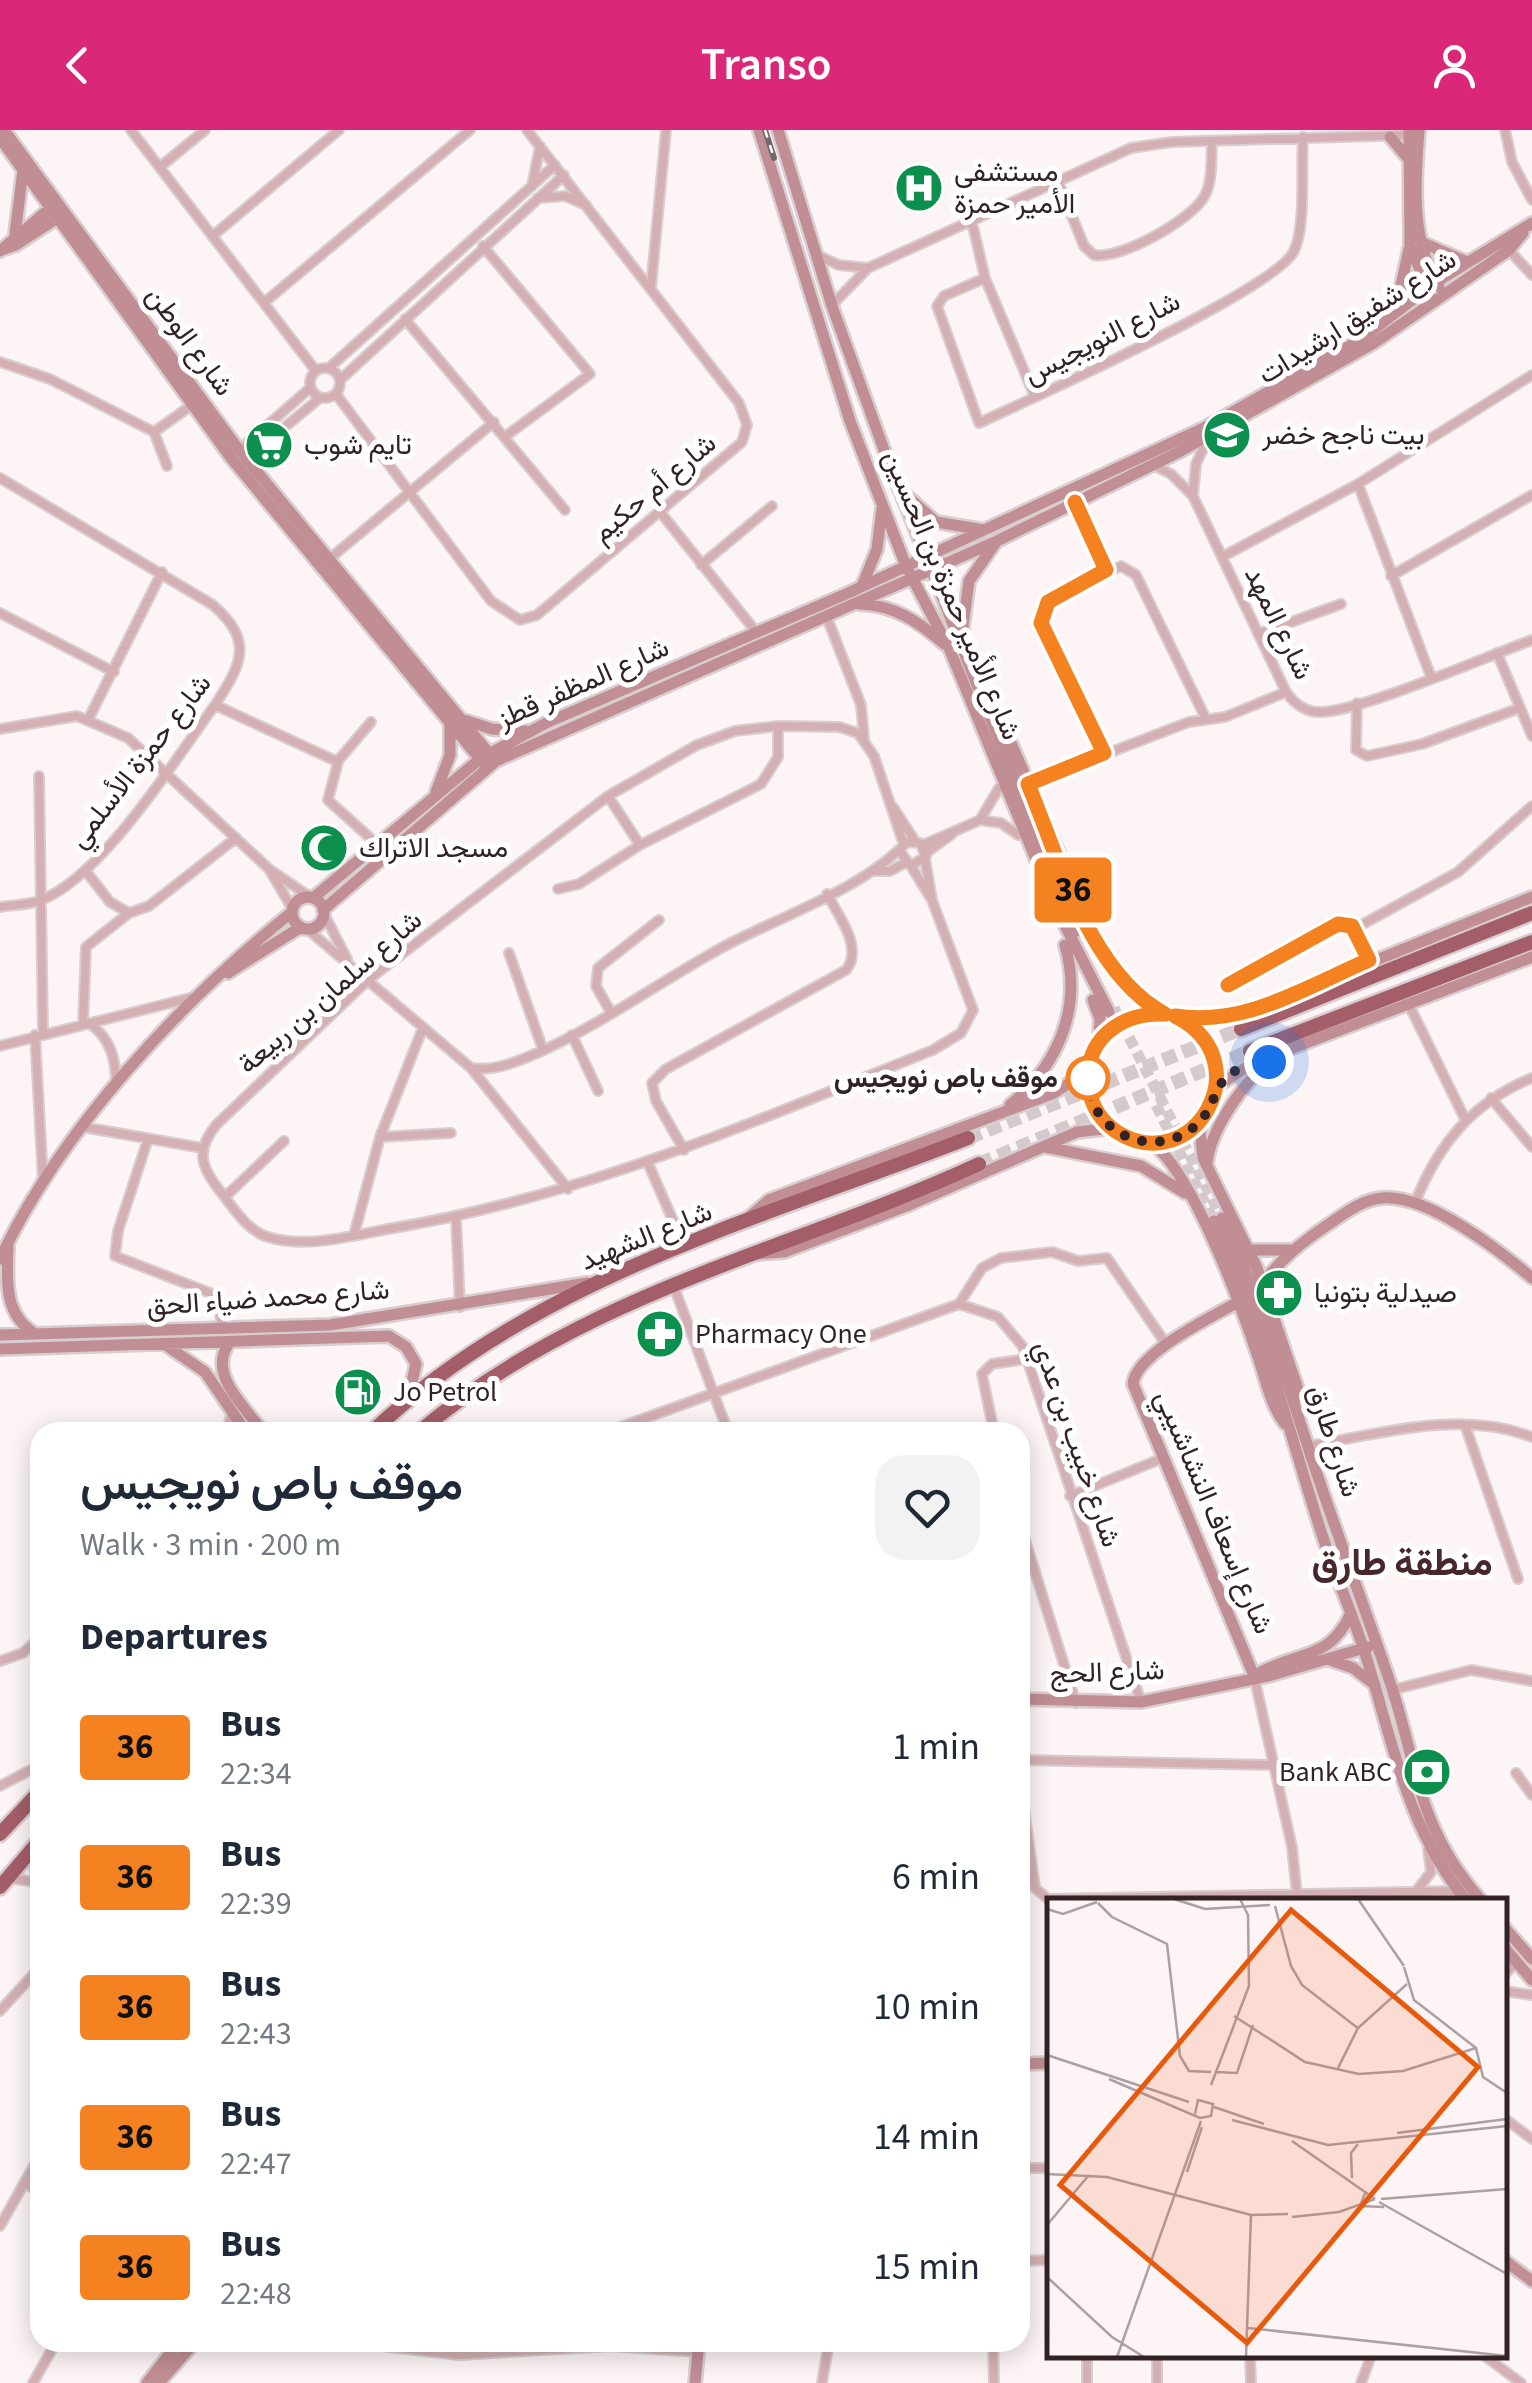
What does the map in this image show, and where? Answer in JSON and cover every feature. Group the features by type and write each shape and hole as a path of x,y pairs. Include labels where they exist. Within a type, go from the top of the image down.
{"highway":[{"path":"1241,1029 1532,913"},
{"path":"1250,1052 1532,942"},
{"name":"شارع الشهيد","path":"383,1422 470,1353 596,1281 968,1138"},
{"name":"شارع الشهيد","path":"432,1422 484,1382 547,1342 609,1310 979,1164"},
{"path":"0,1821 30,1790"},
{"path":"0,1834 30,1802"},
{"path":"3,1879 30,1849"}],"street":[{"name":"شارع الوطن","path":"4,130 75,246 192,405 328,560 455,720"},
{"path":"130,130 316,370"},
{"path":"160,167 205,130"},
{"path":"214,234 339,130"},
{"path":"265,302 470,130"},
{"name":"شارع أم حكيم","path":"336,394 490,602 520,620 537,615 661,513 747,434 739,403 528,130"},
{"path":"650,286 666,130"},
{"name":"شارع الأمير حمزة بن الحسين","path":"759,130 838,384 882,504 908,571 981,708"},
{"name":"شارع الأمير حمزة بن الحسين","path":"778,130 832,306 962,643 981,708 1054,906 1111,1010"},
{"path":"1352,134 1366,130"},
{"path":"1505,130 1512,162 1532,200"},
{"path":"832,306 868,268 1132,148 1302,136 1390,137 1414,132"},
{"path":"1414,132 1408,160 1415,244 1439,298"},
{"path":"1385,323 1415,244 1414,132"},
{"name":"شارع النويجيس","path":"986,278 944,296 937,306 979,423 1286,265 1297,243 1302,136"},
{"path":"1390,137 1408,160"},
{"name":"شارع الوطن","path":"0,138 238,458 488,760"},
{"path":"1057,179 1084,246 1094,254 1116,254 1160,231 1202,201 1208,189 1212,142"},
{"path":"532,186 540,146"},
{"path":"316,370 329,368 556,166"},
{"path":"15,234 24,170"},
{"path":"238,458 320,398 336,394 340,380 564,175"},
{"path":"538,198 565,196 590,207"},
{"path":"1,250 36,233 57,211"},
{"path":"1,250 15,234 57,211"},
{"path":"972,222 986,278 1035,397"},
{"name":"شارع شفيق ارشيدات","path":"929,562 984,530 1208,431 1357,353 1509,250 1530,224"},
{"name":"شارع شفيق ارشيدات","path":"929,562 996,540 1152,465 1385,323 1431,285 1530,224"},
{"path":"36,233 75,246"},
{"path":"1415,244 1467,262"},
{"path":"483,246 590,374 506,436"},
{"path":"1509,250 1532,275"},
{"path":"817,255 839,265 868,268"},
{"path":"405,318 565,510"},
{"path":"0,362 50,379 154,432 166,466"},
{"path":"329,368 340,380"},
{"path":"238,458 310,388 316,370"},
{"path":"1222,557 1358,484 1532,375"},
{"path":"310,388 320,398"},
{"path":"154,432 192,405"},
{"path":"328,560 494,422"},
{"path":"1193,496 1196,464 1208,431"},
{"name":"شارع المهد","path":"1152,465 1193,496 1286,692 1296,705 1312,712 1357,703 1532,640"},
{"name":"شارع حمزة الأسلمي","path":"0,478 213,605 231,621 239,636 239,663 215,704 166,771 84,870 38,901 0,907"},
{"path":"896,479 927,517 944,526 984,530"},
{"path":"1358,484 1431,677"},
{"path":"1390,576 1532,495"},
{"path":"1075,502 1106,570"},
{"path":"862,586 877,549 882,504"},
{"path":"701,565 772,506"},
{"path":"661,513 757,633"},
{"path":"962,643 965,592 975,568 996,540"},
{"path":"908,571 929,562"},
{"path":"1104,753 1041,623 1048,602 1106,570 1121,566 1136,575 1206,719"},
{"name":"شارع المظفر قطز","path":"312,897 434,796 530,731 862,586 908,571"},
{"name":"شارع المظفر قطز","path":"324,912 488,760 855,604 908,571"},
{"path":"88,718 162,572"},
{"path":"855,604 878,604 904,614 949,648"},
{"path":"1258,634 1341,604"},
{"path":"0,614 114,672"},
{"path":"826,615 861,705 864,738 892,806 902,849 932,900"},
{"path":"1496,653 1532,736"},
{"path":"1028,784 1104,753 1206,719 1225,717 1286,692"},
{"path":"1357,703 1356,750 1367,756 1442,738 1520,708"},
{"path":"215,704 337,762"},
{"path":"1112,1128 1092,1103 1088,1072 1098,1041 1099,1012 1065,945 999,788 976,728 981,708 1001,720 1108,963 1133,992 1196,1030 1211,1050 1216,1088"},
{"path":"0,729 66,716 88,718 128,738 269,870 312,897 324,912 347,959"},
{"path":"434,796 450,755 455,720 492,729 530,731"},
{"path":"371,722 337,762 328,800 378,846"},
{"path":"558,889 579,884 640,845 761,784 778,756 778,726"},
{"name":"شارع سلمان بن ربيعة","path":"202,1148 226,1115 368,980 608,796 697,744 734,731 778,726 839,727 864,738"},
{"path":"39,776 43,1184"},
{"path":"874,871 908,865 922,850 980,820 999,788"},
{"path":"608,796 640,845"},
{"path":"84,1128 202,1148 202,1163 254,1230 289,1242 456,1218 568,1189 684,1150 933,1050 961,1033 972,1010 971,999 932,900 922,850 892,806"},
{"path":"1354,930 1458,872 1532,806"},
{"path":"980,820 1001,824 1018,835"},
{"path":"116,1086 110,1046 86,1023 86,947 128,913 148,906 236,838"},
{"path":"471,1068 498,1068 543,1050 874,871 902,849 922,850"},
{"path":"84,870 110,902 128,913"},
{"path":"269,870 304,928 347,959 422,1030 471,1068 568,1189"},
{"path":"684,1150 656,1101 652,1083 666,1069 846,970 852,962 853,948 827,894"},
{"path":"0,1259 43,1184 116,1086 240,955 292,910 297,901 312,897"},
{"path":"1098,1041 1128,1018 1170,1015 1210,1020 1240,1015 1532,897"},
{"path":"224,975 304,928 318,924 324,912"},
{"path":"610,1012 596,986 598,968 659,920"},
{"path":"1228,985 1332,926 1348,924 1369,960"},
{"path":"1004,1110 1049,1064 1066,1026 1071,966 1065,945"},
{"path":"510,953 543,1050"},
{"path":"1151,1142 1177,1138 1199,1122 1216,1088 1242,1067 1410,1007 1532,957"},
{"path":"0,1046 201,995"},
{"path":"1410,1007 1465,1119"},
{"path":"354,1235 380,1138 422,1030"},
{"path":"572,1035 598,1091"},
{"path":"1209,1172 1212,1143 1248,1084 1283,1052"},
{"path":"743,1224 769,1200 1063,1089 1088,1072"},
{"path":"1415,1203 1438,1154 1465,1119 1491,1098 1532,1078"},
{"path":"1491,1098 1532,1147"},
{"path":"1199,1122 1209,1172 1250,1250 1298,1389 1296,1426"},
{"path":"751,1253 784,1252 941,1193 1076,1132 1112,1128 1151,1142 1171,1160 1238,1302 1275,1409 1296,1426"},
{"path":"380,1138 451,1133"},
{"path":"148,1139 118,1231 114,1256 218,1296 222,1329"},
{"path":"225,1197 284,1141"},
{"path":"1044,1147 1141,1166 1169,1180 1190,1198"},
{"path":"648,1163 684,1246"},
{"path":"1184,1184 1195,1170 1209,1172"},
{"path":"1263,1283 1290,1250 1371,1200 1415,1203 1475,1236 1531,1275"},
{"path":"456,1218 460,1306"},
{"name":"شارع طارق","path":"1218,1219 1296,1426 1351,1613 1392,1690 1409,1762 1434,1837 1480,1898"},
{"path":"4,1247 10,1301 36,1341"},
{"path":"1250,1250 1290,1250"},
{"path":"636,1422 958,1304 982,1268 1000,1258 1052,1252 1078,1261 1107,1258 1166,1344"},
{"name":"شارع محمد ضياء الحق","path":"0,1349 36,1341 330,1325 596,1281"},
{"path":"674,1284 724,1422"},
{"name":"شارع إسعاف النشاشيبي","path":"1238,1302 1166,1344 1138,1370 1133,1384 1219,1582 1254,1676"},
{"name":"شارع خبيب بن عدي","path":"958,1304 987,1311 1009,1325 1026,1359 1142,1702"},
{"path":"330,1325 330,1342"},
{"name":"شارع محمد ضياء الحق","path":"0,1335 36,1341 228,1344 330,1342 389,1336 398,1340 416,1364 408,1400"},
{"path":"158,1343 195,1362 239,1422"},
{"path":"228,1344 220,1366 257,1422"},
{"path":"992,1422 982,1374 992,1364 1026,1359"},
{"path":"229,1422 232,1410"},
{"path":"1466,1425 1518,1579"},
{"name":"شارع طارق","path":"1296,1426 1308,1446 1370,1647 1375,1685 1408,1800 1428,1846 1462,1896"},
{"path":"1308,1446 1426,1426 1510,1428 1532,1437"},
{"path":"1070,1496 1163,1458"},
{"path":"1030,1558 1076,1703"},
{"name":"شارع الحج","path":"1254,1676 1275,1664 1326,1648 1341,1634 1351,1613"},
{"path":"0,1662 30,1646"},
{"name":"شارع الحج","path":"1030,1699 1142,1702 1370,1647"},
{"path":"1327,1659 1353,1668 1375,1685"},
{"path":"1392,1690 1471,1670 1532,1681"},
{"path":"1254,1676 1292,1847 1297,1895"},
{"path":"1030,1760 1272,1765"},
{"path":"0,1786 30,1770"},
{"path":"1516,1773 1532,1796"},
{"path":"1030,1843 1038,1894 1047,1898"},
{"path":"1414,1890 1429,1880 1428,1846"},
{"path":"3,1879 30,1879"},
{"path":"1254,1898 1414,1890 1462,1896"},
{"path":"1507,1930 1532,1959"},
{"path":"1508,1952 1532,1980"},
{"path":"0,2011 30,1979"},
{"path":"1507,1991 1532,1995"},
{"path":"1507,2120 1532,2139"},
{"path":"0,2226 30,2174"},
{"path":"25,2183 30,2186"},
{"path":"1507,2262 1532,2281"},
{"path":"32,2383 50,2352"},
{"path":"147,2383 170,2352"},
{"path":"159,2383 186,2352"},
{"path":"441,2352 490,2352"},
{"path":"695,2383 699,2352"},
{"path":"822,2383 827,2352"},
{"path":"993,2352 994,2383"},
{"path":"1086,2358 1087,2383"},
{"path":"1250,2358 1251,2383"},
{"path":"1362,2383 1370,2358"},
{"path":"1488,2358 1521,2383"}],"tunnel":[{"path":"1114,1008 1222,1218"},
{"path":"968,1138 1241,1029"},
{"path":"979,1164 1250,1051"},
{"path":"1156,1105 1214,1221"}],"railway":[{"path":"765,130 774,158"}],"bus line":[{"name":"36","path":"1075,502 1106,570 1048,602 1041,623 1104,753 1028,784 1108,963 1133,992 1165,1014 1128,1018 1098,1041 1088,1072 1089,1093 1112,1128 1137,1141 1164,1141 1189,1131 1207,1112 1216,1088 1214,1059 1205,1039 1175,1016 1226,1020 1369,960 1352,926 1338,924 1228,985"}],"place":[{"name":"مستشفى الأمير حمزة","path":"919,188"},
{"name":"بيت ناجح خضر","path":"1227,435"},
{"name":"تايم شوب","path":"269,445"},
{"name":"مسجد الاتراك","path":"324,848"},
{"name":"موقف باص نويجيس","path":"1088,1078"},
{"name":"صيدلية بتونيا","path":"1279,1293"},
{"name":"Pharmacy One","path":"660,1334"},
{"name":"Jo Petrol","path":"358,1392"},
{"name":"Bank ABC","path":"1427,1772"}],"district":[{"name":"منطقة طارق","path":"1402,1563"}],"route":[{"path":"1088,1078 1092,1103 1112,1128 1137,1141 1164,1141 1177,1138 1199,1122 1224,1080 1242,1067 1283,1052 1269,1062"}]}
